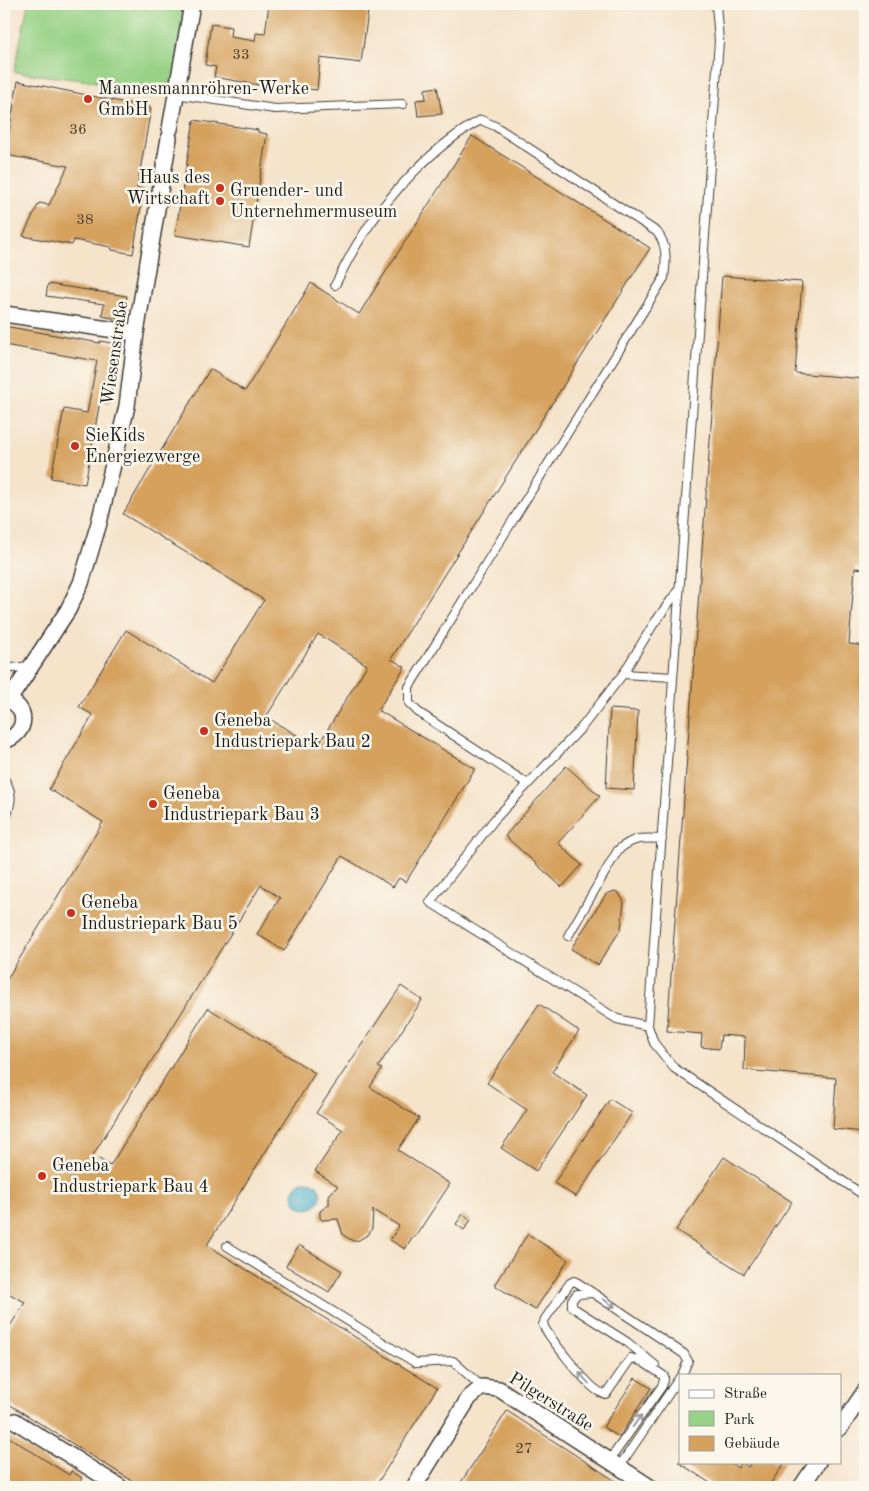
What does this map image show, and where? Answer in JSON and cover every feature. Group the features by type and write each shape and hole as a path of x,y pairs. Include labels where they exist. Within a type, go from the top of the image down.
{"street":[{"name":"Wiesenstraße","path":"7,700 68,610 81,583 99,523 127,406 136,333 192,4"},
{"path":"4,314 136,333"},
{"path":"4,741 17,735 23,722 19,708 7,700"},
{"name":"Pilgerstraße","path":"418,1486 470,1398 482,1387 499,1389 650,1487"},
{"path":"842,1425 865,1391"},
{"path":"15,1421 120,1487"},
{"path":"801,1487 817,1464"}],"lane":[{"path":"716,4 719,42 648,1026 654,1043 674,1068 865,1196"},
{"path":"176,94 275,109 402,104"},
{"path":"335,285 364,234 406,181 434,153 467,127 481,120 496,126 657,232 666,248 664,278 409,687 409,702 418,712 528,784"},
{"path":"648,1026 617,1020 430,902 494,820 582,727 623,674 653,625 679,589"},
{"path":"4,669 31,666"},
{"path":"623,674 673,676"},
{"path":"4,779 10,788 11,800 4,825"},
{"path":"568,936 618,850 629,842 640,838 662,840"},
{"path":"227,1246 416,1363 453,1362 482,1387"},
{"path":"614,1464 662,1386 664,1376 643,1362 631,1358 605,1394 598,1392 548,1334 543,1324 570,1283 578,1283 684,1354 688,1362 682,1374"},
{"path":"594,1293 577,1294 572,1300 572,1307 627,1342 655,1364 660,1373"},
{"path":"614,1464 679,1379"}],"green space":[{"path":"28,4 187,4 174,91 14,72"}],"water":[{"path":"307,1181 317,1185 321,1195 317,1205 307,1209 297,1205 293,1195 297,1185"}],"building":[{"path":"269,4 369,4 361,63 320,58 317,90 270,85 270,87 214,77 216,67 205,65 211,24 231,27 230,37 255,41 256,33 265,34"},
{"path":"18,81 151,108 137,188 144,189 133,254 112,250 111,247 74,240 72,245 23,236 39,203 49,205 68,166 5,155"},
{"path":"437,87 442,114 418,116 416,100 426,99 425,89"},
{"name":"Haus des Wirtschaft","path":"194,120 258,130 258,132 267,134 249,247 175,235"},
{"path":"472,136 650,248 391,659 405,667 378,710 475,769 406,882 399,878 393,887 342,856 284,951 257,934 280,898 261,885 93,1155 110,1166 208,1008 315,1073 207,1245 437,1388 375,1487 142,1487 4,1401 4,1336 25,1302 4,1291 4,984 103,822 49,789 93,715 79,707 126,630 212,683 264,600 123,514 210,369 245,391 311,283 359,314","holes":["318,634 367,665 317,747 266,717"]},
{"path":"722,276 802,282 795,373 865,379 865,569 855,568 849,644 865,646 865,1132 833,1129 836,1078 744,1070 745,1037 721,1035 719,1049 701,1047 702,1034 667,1031"},
{"path":"48,284 127,296 123,320 102,316 104,304 46,296"},
{"path":"4,326 100,343 100,341 117,344 120,348 109,403 100,401 85,484 51,478 64,409 87,413 97,361 4,345"},
{"path":"610,709 638,711 634,790 606,788"},
{"path":"566,766 600,796 558,843 582,865 562,887 505,836"},
{"path":"615,891 619,893 624,902 621,929 598,965 571,949 606,894"},
{"path":"401,986 422,1000 378,1067 382,1069 370,1087 419,1118 398,1150 450,1184 405,1249 390,1240 399,1226 373,1210 372,1228 369,1234 359,1240 353,1241 343,1235 338,1219 322,1220 320,1218 320,1211 329,1205 329,1195 338,1186 315,1171 343,1130 316,1113"},
{"path":"539,1004 579,1031 552,1072 587,1095 536,1171 501,1148 527,1110 487,1083"},
{"path":"610,1099 632,1113 576,1197 554,1183"},
{"path":"724,1157 792,1202 744,1274 676,1230"},
{"path":"463,1214 471,1220 464,1230 456,1224"},
{"path":"528,1234 568,1260 535,1310 494,1285"},
{"path":"299,1245 342,1271 329,1292 286,1266"},
{"path":"635,1378 651,1388 619,1437 603,1427"},
{"path":"507,1411 625,1487 458,1487"},
{"path":"4,1434 69,1475 71,1471 82,1478 77,1487 4,1487"},
{"path":"681,1464 732,1464 738,1468 740,1464 748,1467 750,1464 784,1464 768,1487 716,1487"}],"place":[{"name":"Mannesmannröhren-Werke GmbH","path":"88,99"},
{"name":"Haus des Wirtschaft","path":"220,188"},
{"name":"Gruender- und Unternehmermuseum","path":"220,201"},
{"name":"SieKids Energiezwerge","path":"75,446"},
{"name":"Geneba Industriepark Bau 2","path":"204,731"},
{"name":"Geneba Industriepark Bau 3","path":"153,804"},
{"name":"Geneba Industriepark Bau 5","path":"71,913"},
{"name":"Geneba Industriepark Bau 4","path":"42,1176"}]}
